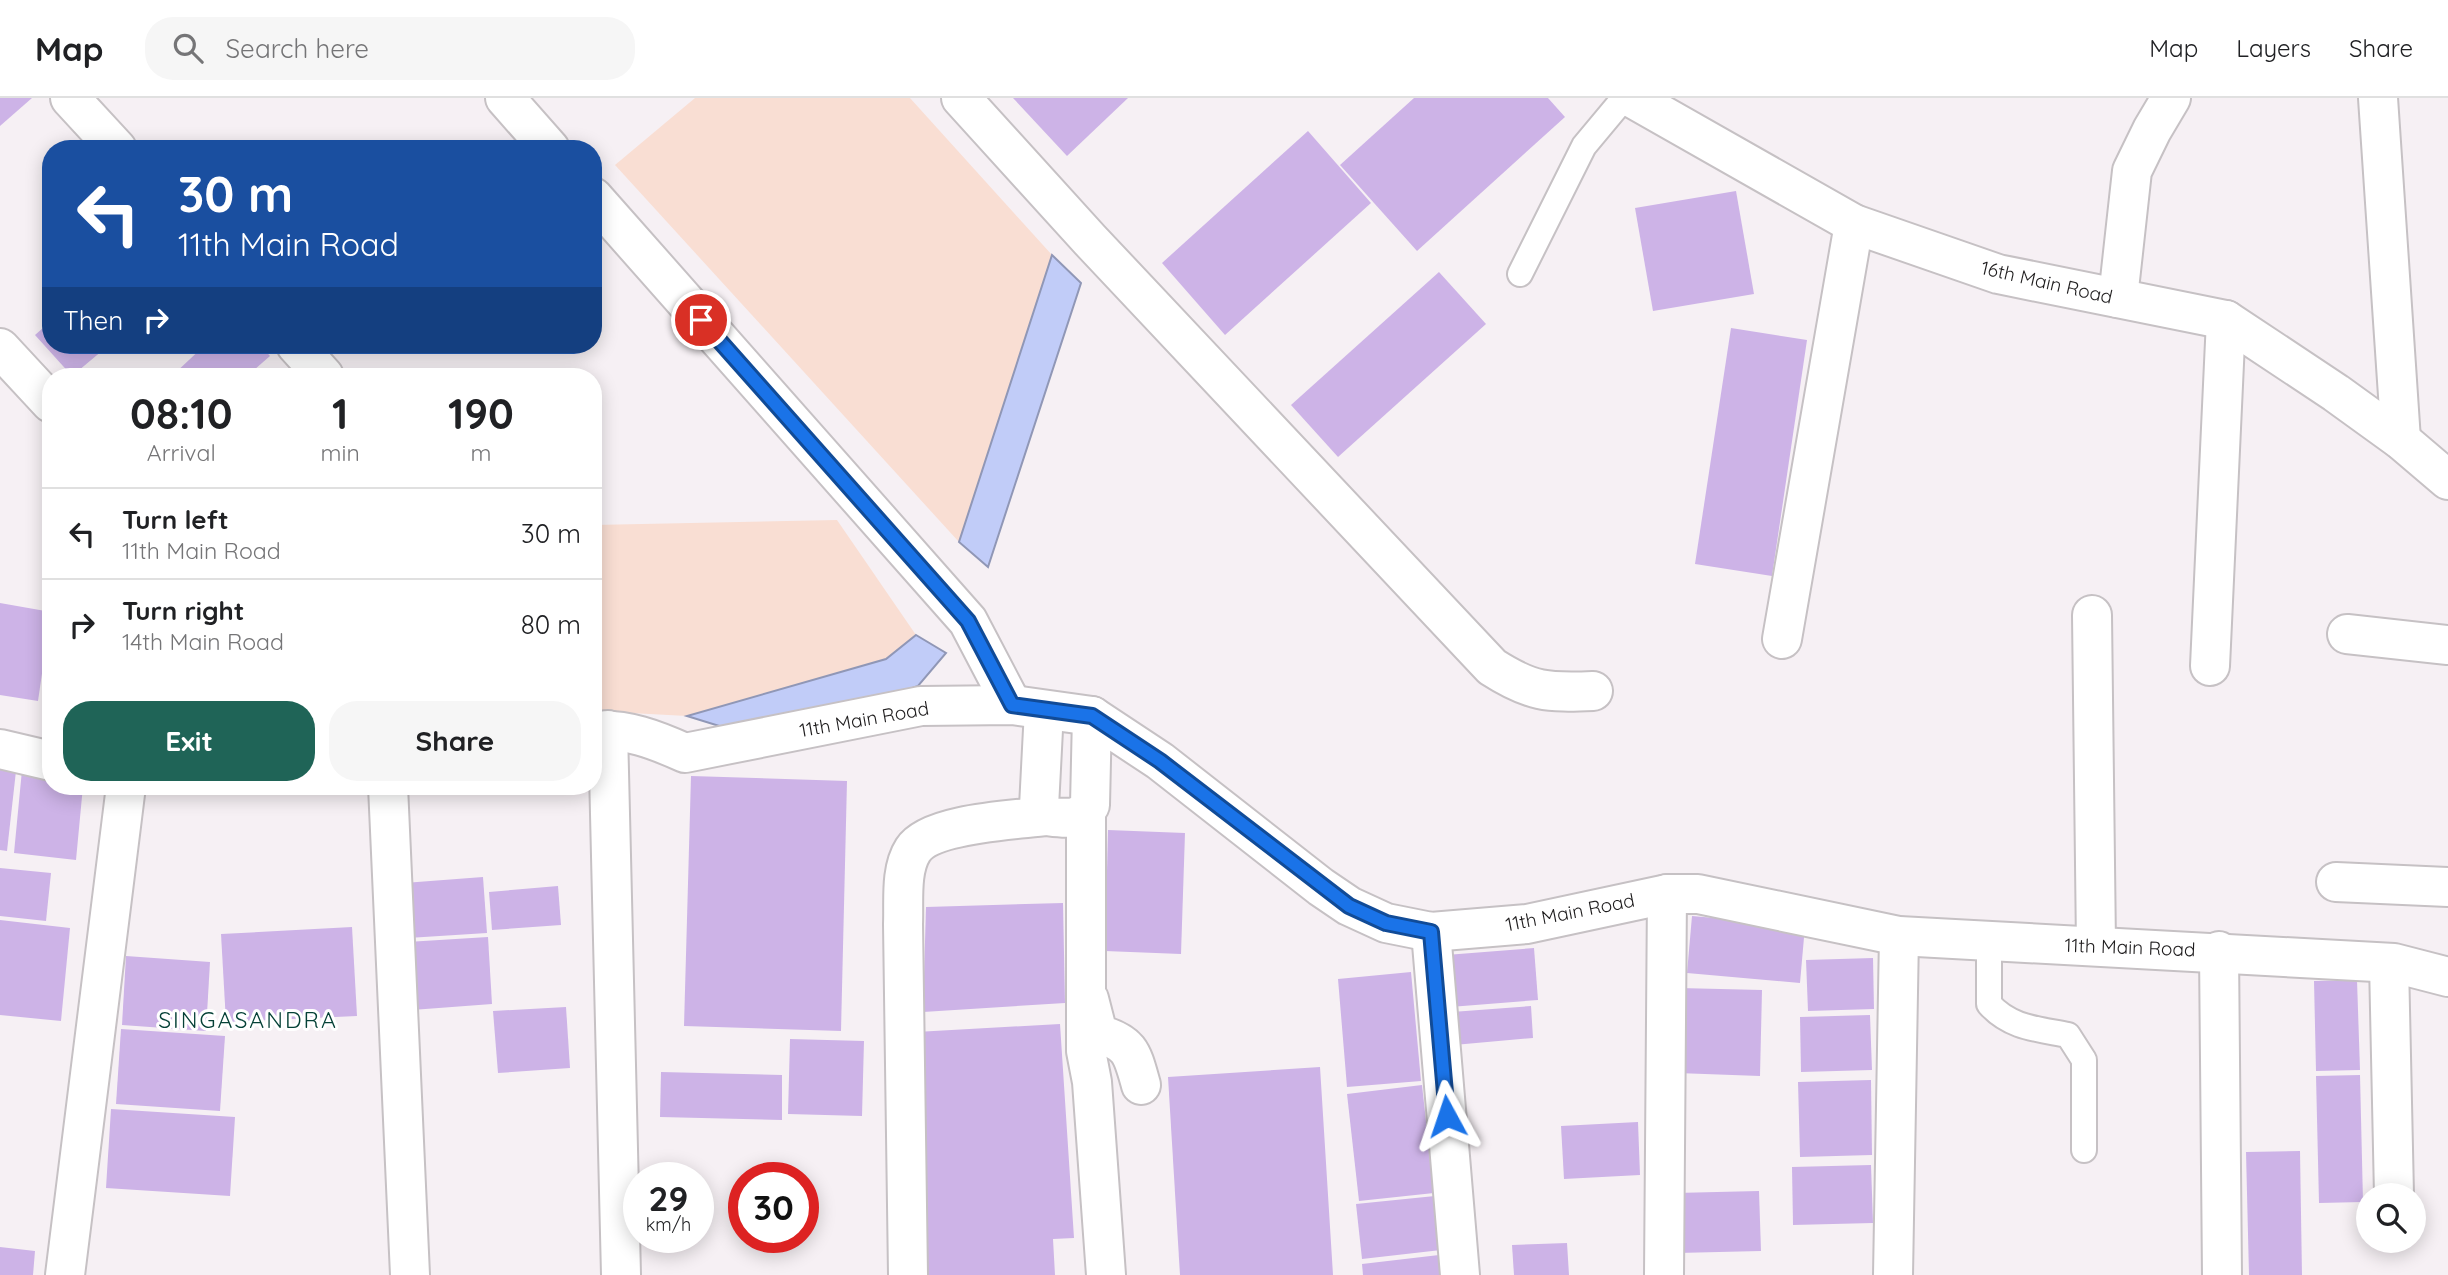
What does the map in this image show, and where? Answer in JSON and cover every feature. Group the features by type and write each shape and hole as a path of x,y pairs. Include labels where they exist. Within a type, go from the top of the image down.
{"street":[{"path":"70,98 109,140"},
{"path":"505,98 542,140"},
{"path":"961,98 1090,240 1492,667 1523,687 1556,693 1593,691"},
{"name":"16th Main Road","path":"1632,98 1854,224 1998,274 2226,320 2401,440 2448,480"},
{"path":"2119,298 2133,171 2171,98"},
{"path":"2378,98 2401,440"},
{"path":"602,207 964,616 1028,708 1039,807 1046,816"},
{"path":"1782,639 1854,224"},
{"path":"2210,666 2226,320"},
{"path":"0,348 42,393"},
{"path":"304,354 317,368"},
{"path":"2092,615 2096,946"},
{"path":"2347,634 2448,645"},
{"name":"11th Main Road","path":"602,731 669,746 921,706 1028,708 1092,716 1160,761 1349,906 1386,923 1431,932 1527,924 1667,894 1698,894 1899,936 2219,951 2389,963 2448,977"},
{"path":"1092,716 1090,805 1086,812 1086,1051 1096,1067 1106,1275"},
{"path":"0,749 42,759"},
{"path":"602,758 621,1275"},
{"path":"65,1275 125,795"},
{"path":"388,795 410,1275"},
{"path":"908,1275 903,925 905,873 913,850 929,835 1046,816 1075,818 1086,812"},
{"path":"2336,882 2448,887"},
{"path":"1664,1275 1667,894"},
{"path":"1431,932 1460,1275"},
{"path":"1893,1275 1899,936"},
{"path":"2219,951 2222,1275"},
{"path":"2389,963 2394,1183"},
{"path":"1086,984 1098,1034 1116,1038 1128,1048 1140,1085"}],"lane":[{"path":"1520,274 1584,146 1625,98"},
{"path":"1989,940 1989,1004 2001,1018 2016,1025 2068,1035 2084,1060 2084,1150"}],"shaded area":[{"path":"695,98 910,98 1052,255 959,542 615,165"},
{"path":"837,520 916,635 886,659 687,716 602,711 602,525"}],"water":[{"path":"1052,255 1081,283 988,567 959,542"},
{"path":"916,635 946,653 918,686 882,699 745,734 687,716 886,659"}],"building":[{"path":"0,98 32,98 0,126"},
{"path":"1013,98 1128,98 1067,156"},
{"path":"1414,98 1548,98 1565,117 1417,251 1340,165"},
{"path":"1308,131 1371,203 1225,335 1162,263"},
{"path":"1736,191 1754,294 1653,311 1635,208"},
{"path":"1439,272 1486,324 1338,457 1291,405"},
{"path":"1731,328 1807,340 1772,576 1695,564"},
{"path":"42,329 42,343 35,335"},
{"path":"52,354 98,354 82,368 65,368"},
{"path":"195,354 270,356 256,368 180,368"},
{"path":"0,603 42,610 42,674 38,701 0,695"},
{"path":"0,769 16,771 7,851 0,850"},
{"path":"22,770 42,772 42,795 82,795 76,860 14,853"},
{"path":"691,776 847,781 841,1031 684,1026"},
{"path":"1108,830 1185,833 1181,954 1105,951"},
{"path":"0,868 51,873 46,921 0,916"},
{"path":"483,877 487,933 408,938 404,883"},
{"path":"558,886 561,925 492,930 489,892"},
{"path":"1063,903 1065,1003 923,1012 926,907"},
{"path":"1692,916 1805,926 1800,983 1687,973"},
{"path":"0,920 70,928 61,1021 0,1015"},
{"path":"352,927 357,1016 226,1022 221,934"},
{"path":"488,937 492,1004 412,1010 407,942"},
{"path":"1534,948 1538,1000 1450,1007 1446,955"},
{"path":"126,956 210,962 206,1031 122,1025"},
{"path":"1873,958 1874,1009 1808,1011 1806,960"},
{"path":"1411,972 1421,1081 1347,1087 1338,979"},
{"path":"2357,980 2360,1070 2316,1071 2314,981"},
{"path":"1679,988 1762,990 1760,1076 1677,1073"},
{"path":"1531,1006 1533,1038 1454,1045 1452,1012"},
{"path":"566,1007 570,1068 498,1073 493,1011"},
{"path":"1870,1015 1872,1070 1801,1072 1800,1017"},
{"path":"1060,1024 1074,1238 1053,1239 1055,1275 921,1275 916,1032"},
{"path":"121,1029 225,1036 220,1111 116,1104"},
{"path":"790,1039 864,1041 862,1116 788,1114"},
{"path":"1320,1067 1333,1275 1180,1275 1168,1077"},
{"path":"661,1072 782,1075 782,1120 660,1117"},
{"path":"2360,1075 2363,1183 2356,1183 2356,1202 2319,1203 2316,1076"},
{"path":"1871,1080 1872,1155 1800,1157 1798,1082"},
{"path":"1422,1085 1434,1193 1359,1201 1347,1094"},
{"path":"111,1109 235,1117 230,1196 106,1188"},
{"path":"1638,1122 1640,1175 1564,1179 1561,1126"},
{"path":"2300,1151 2302,1275 2249,1275 2246,1152"},
{"path":"1871,1165 1873,1223 1793,1225 1792,1167"},
{"path":"1759,1191 1761,1251 1677,1253 1675,1193"},
{"path":"1435,1196 1441,1250 1362,1259 1356,1204"},
{"path":"1567,1243 1569,1275 1514,1275 1512,1245"},
{"path":"0,1247 35,1251 33,1275 0,1275"},
{"path":"1439,1255 1441,1275 1363,1275 1362,1264"}],"district":[{"name":"SINGASANDRA","path":"248,1019"}],"route":[{"path":"701,320 968,621 1012,705 1092,716 1160,761 1349,906 1386,923 1431,932 1447,1116"}]}
